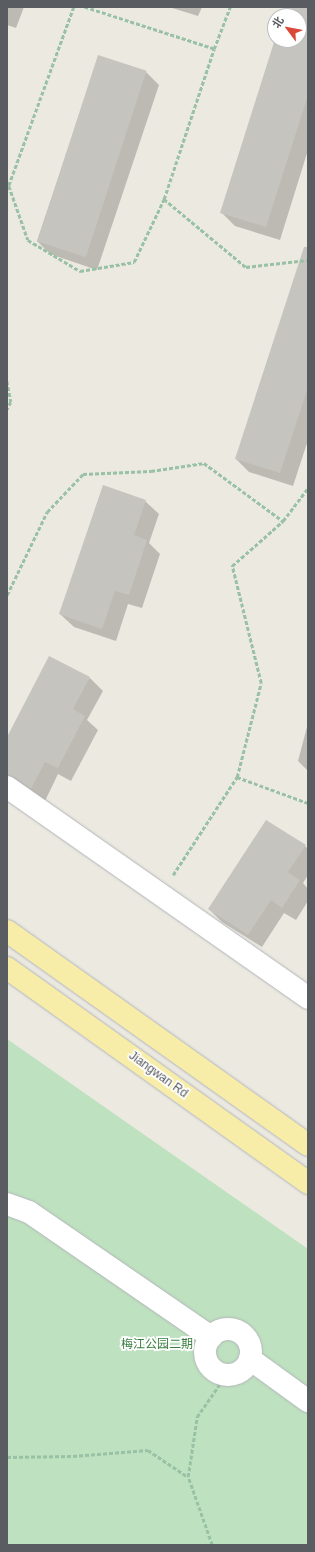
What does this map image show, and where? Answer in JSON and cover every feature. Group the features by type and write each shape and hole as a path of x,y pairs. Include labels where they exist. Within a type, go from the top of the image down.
{"main road":[{"path":"7,931 308,1145"},
{"name":"Jiangwan Rd","path":"7,968 308,1183"}],"street":[{"path":"7,787 308,998"},
{"path":"7,1204 29,1212 211,1337"},
{"path":"224,1330 239,1332 249,1344 250,1359 241,1371 226,1375 219,1374 208,1364 205,1350 206,1343 211,1337 224,1330"},
{"path":"250,1359 308,1401"}],"path":[{"path":"74,7 9,186 28,240 80,271 134,262 164,200 214,48 230,7"},
{"path":"84,7 214,48"},
{"path":"164,200 246,267 308,260"},
{"path":"7,380 11,402 7,410"},
{"path":"7,595 47,512 83,474 151,471 204,463 283,521"},
{"path":"172,875 237,777 260,683 232,566 283,521 308,488"},
{"path":"237,777 308,803"},
{"path":"212,1545 188,1477 197,1417 226,1375"},
{"path":"7,1457 73,1456 148,1450 188,1477"}],"green space":[{"name":"梅江公园二期","path":"7,1039 308,1249 308,1545 7,1545"}],"building":[{"path":"308,7 308,95 266,227 220,213 272,48 307,48 307,8 285,8"},
{"path":"98,55 147,71 86,257 37,241"},
{"path":"304,247 308,247 308,387 280,473 235,459"},
{"path":"103,485 146,500 134,535 147,540 129,595 115,591 102,629 59,614"},
{"path":"49,656 90,677 73,709 85,716 58,768 45,762 31,789 14,777 7,775 7,737"},
{"path":"266,820 306,845 288,872 300,880 282,908 271,900 248,935 208,909"}]}
